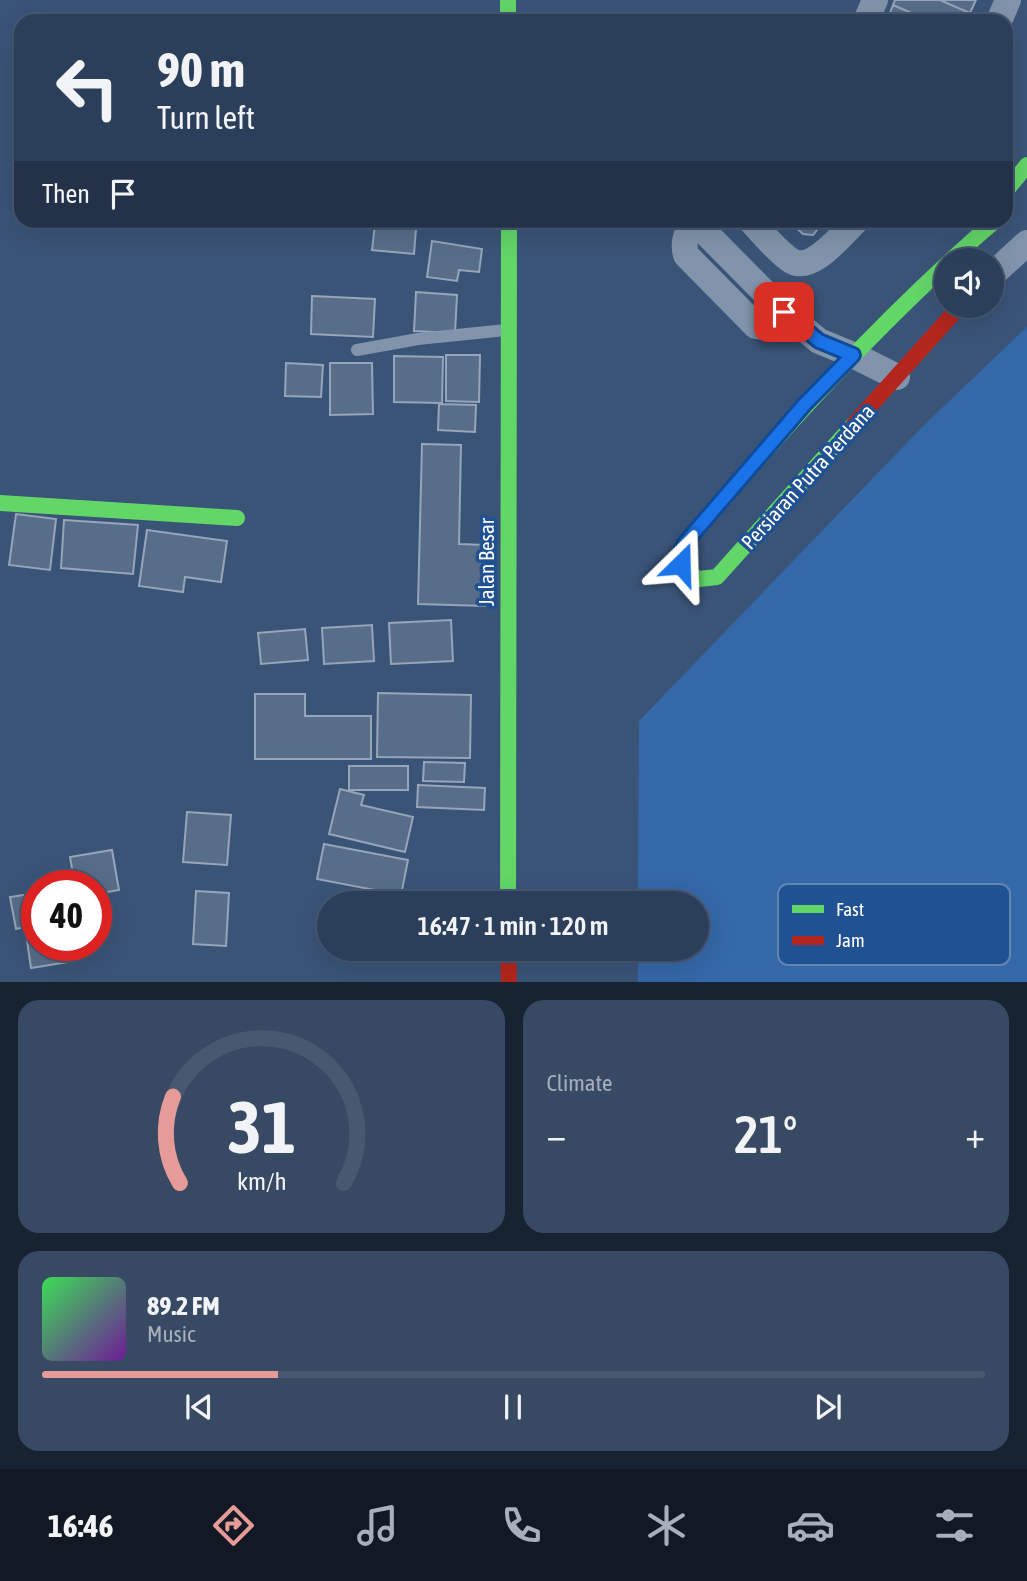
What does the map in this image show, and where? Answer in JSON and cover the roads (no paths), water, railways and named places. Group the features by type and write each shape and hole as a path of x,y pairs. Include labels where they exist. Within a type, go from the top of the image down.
{"street":[{"path":"1013,182 1027,165"},
{"path":"1013,206 1027,195"},
{"name":"Jalan Besar","path":"508,891 509,228"},
{"path":"691,228 685,235 683,244 686,255 756,326 768,328 784,312 819,341 897,377"},
{"path":"758,228 792,261 804,264 817,259 849,228"},
{"path":"957,248 975,228"},
{"name":"Persiaran Putra Perdana","path":"962,248 986,228"},
{"path":"1004,264 1027,243"},
{"name":"Persiaran Putra Perdana","path":"934,273 804,405 685,543 680,552 681,564 688,574 698,580 717,577 949,318"},
{"path":"0,503 237,518"},
{"path":"508,961 509,982"}],"lane":[{"path":"357,350 418,339 509,329"}]}
